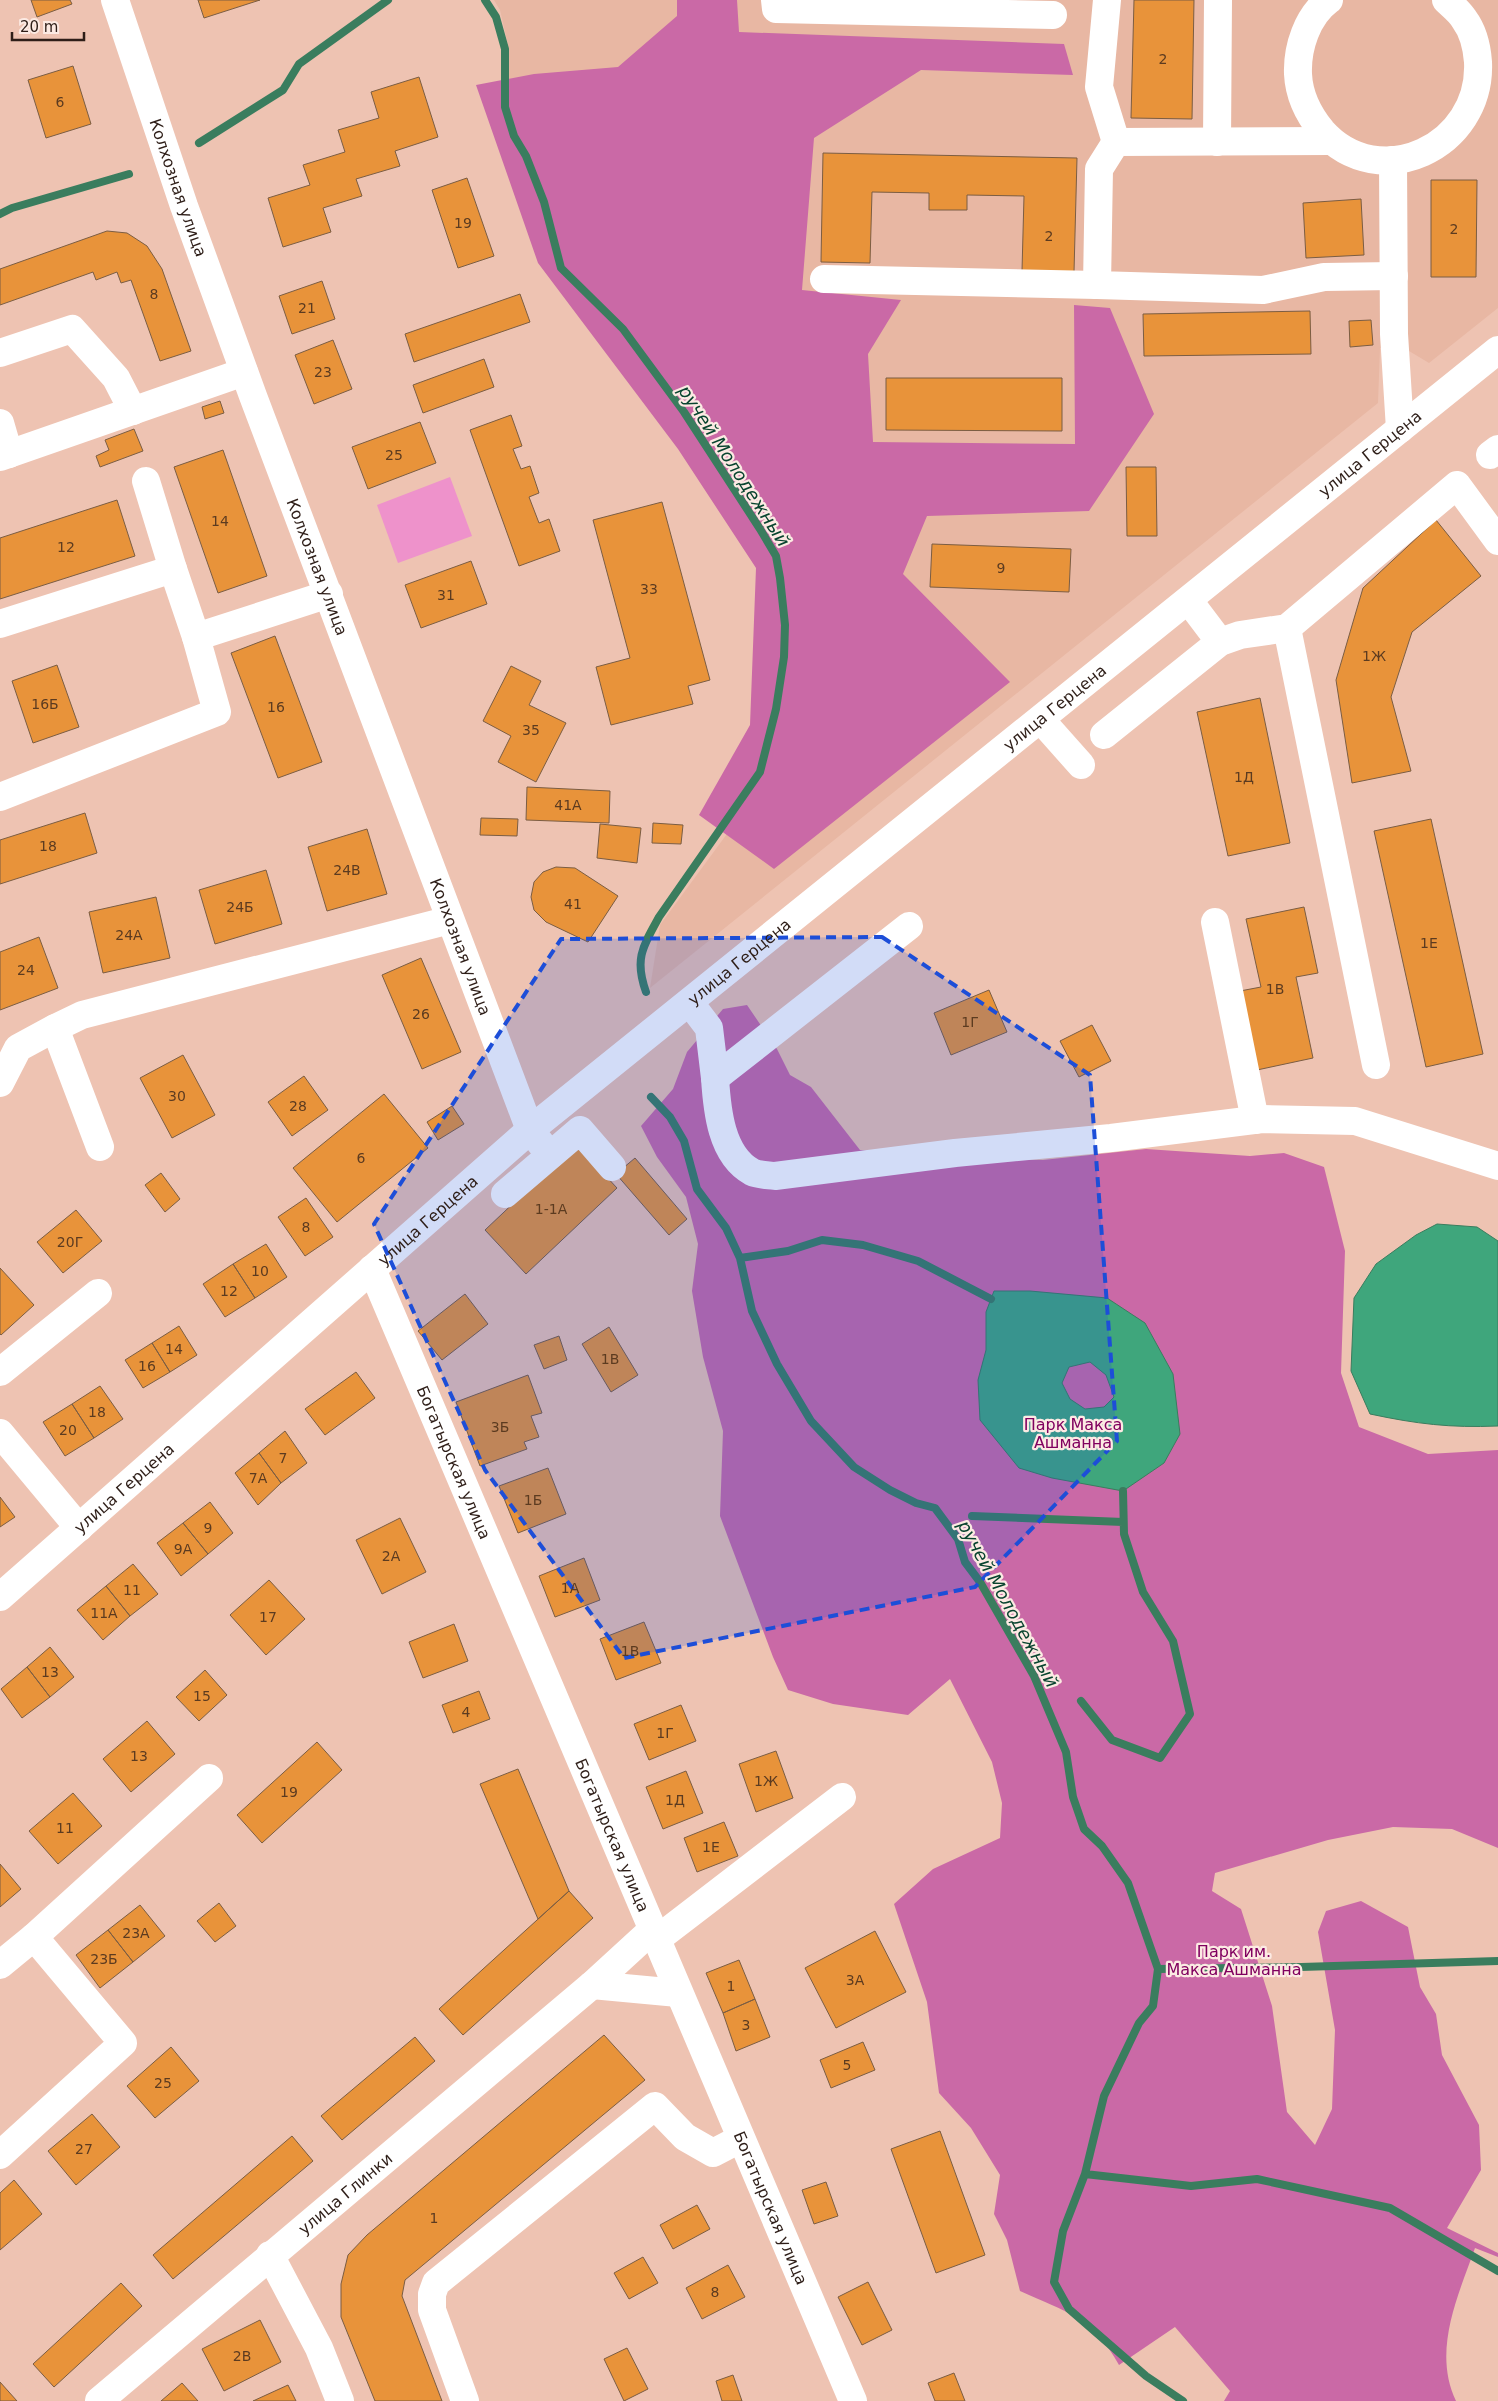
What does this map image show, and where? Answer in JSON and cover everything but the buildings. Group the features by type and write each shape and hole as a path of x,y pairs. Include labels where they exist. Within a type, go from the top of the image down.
{"street":[{"name":"Колхозная улица","path":"114,0 184,206 244,372 450,920 530,1130 550,1155"},
{"path":"775,0 776,8 1053,15"},
{"path":"1097,285 1099,170 1116,142 1099,86 1107,0"},
{"path":"1217,142 1218,0"},
{"path":"1329,0 1307,27 1297,56 1298,88 1310,117 1331,141 1350,152 1371,159 1393,160 1424,153 1450,136 1469,111 1479,80 1477,49 1465,20 1446,0"},
{"path":"1116,142 1331,141"},
{"path":"1393,160 1394,334 1400,429"},
{"path":"824,278 1263,290 1324,277 1394,276"},
{"path":"0,353 72,328 116,378 133,411"},
{"name":"улица Герцена","path":"0,1597 530,1130 1189,601 1498,350"},
{"path":"0,423 4,455 244,372"},
{"path":"0,797 217,712 196,637 146,481"},
{"path":"1104,735 1220,642 1240,635 1287,628 1457,485 1498,542"},
{"path":"0,624 173,568"},
{"path":"196,637 329,594"},
{"path":"1189,601 1220,642"},
{"path":"1287,628 1376,1065"},
{"path":"1041,720 1081,765"},
{"path":"0,1083 18,1048 82,1015 450,920"},
{"path":"1215,922 1255,1120"},
{"path":"715,1078 909,926"},
{"path":"690,1003 709,1028 717,1107 726,1139 739,1162 754,1173 775,1176 955,1153 1111,1138 1255,1120 1355,1121 1498,1166"},
{"path":"55,1028 100,1148"},
{"path":"505,1194 580,1130 612,1167"},
{"name":"Богатырская улица","path":"372,1268 678,1993 853,2401"},
{"path":"0,1372 98,1293"},
{"path":"0,1433 79,1528"},
{"path":"0,1966 209,1778"},
{"name":"улица Глинки","path":"99,2401 592,1985 654,1935 842,1797"},
{"path":"0,2155 123,2043 34,1937"},
{"path":"592,1985 678,1993"},
{"path":"465,2401 432,2310 432,2294 436,2283 655,2106 685,2137 713,2153 740,2139"},
{"path":"270,2255 318,2348 340,2401"}],"highlighted area":[{"path":"882,937 1090,1075 1117,1441 975,1587 624,1658 485,1470 374,1224 561,939"}],"shaded area":[{"path":"494,0 1498,0 1498,308 1429,363 1404,348 1380,348 1378,403 650,988 660,925 771,774 801,642 507,95 508,45 500,10"},
{"path":"450,477 472,536 398,563 377,505"},
{"path":"1437,1224 1477,1227 1498,1241 1498,1426 1434,1425 1370,1414 1351,1371 1354,1298 1376,1264 1416,1235"},
{"path":"994,1291 1030,1291 1107,1298 1145,1323 1173,1374 1180,1434 1164,1463 1123,1491 1052,1478 1019,1468 980,1420 978,1380 986,1350 986,1312","holes":["1090,1362 1106,1375 1114,1397 1104,1407 1085,1409 1070,1399 1062,1383 1069,1367"]}],"green space":[{"path":"677,0 737,0 739,32 1064,44 1073,75 921,70 814,138 802,290 901,300 868,354 873,442 1075,444 1074,305 1110,308 1154,414 1089,511 927,516 903,574 1010,682 774,869 699,815 750,725 756,568 678,449 538,263 476,85 534,74 618,67 677,16"},
{"name":"Парк Макса Ашманна","path":"747,1005 777,1049 790,1075 811,1087 860,1150 939,1158 1043,1160 1146,1149 1250,1156 1284,1153 1324,1167 1345,1251 1341,1373 1359,1427 1428,1454 1498,1450 1498,1848 1452,1829 1393,1827 1328,1840 1215,1873 1212,1891 1241,1909 1272,2006 1287,2112 1315,2145 1332,2109 1335,2030 1318,1932 1326,1911 1361,1901 1408,1927 1420,1987 1436,2014 1442,2055 1479,2125 1481,2170 1447,2228 1498,2253 1498,2257 1475,2248 1455,2304 1447,2343 1446,2363 1449,2382 1456,2401 1224,2401 1230,2391 1175,2327 1119,2365 1099,2336 1088,2326 1065,2311 1020,2291 1007,2240 994,2214 1000,2175 971,2128 939,2093 927,2002 894,1904 933,1869 1000,1838 1002,1803 992,1762 950,1679 908,1715 833,1704 788,1690 773,1657 720,1516 723,1431 703,1357 692,1291 698,1244 686,1197 657,1157 641,1126 673,1089 687,1052 723,1009"}],"waterway":[{"path":"199,143 283,90 299,64 388,0"},
{"name":"ручей Молодежный","path":"485,0 496,17 505,49 505,107 514,136 526,156 544,202 561,268 623,329 684,412 776,556 780,578 785,625 784,657 776,709 760,772 659,917 649,936 641,961 642,980 646,992"},
{"path":"0,214 12,208 129,174"},
{"name":"ручей Молодежный","path":"651,1097 670,1117 684,1141 697,1189 726,1228 740,1258 752,1311 777,1364 811,1421 854,1467 890,1490 916,1503 935,1508 958,1539 965,1562 980,1582 1034,1676 1066,1752 1073,1797 1084,1829 1102,1846 1128,1883 1158,1969 1153,2006 1139,2023 1104,2096 1085,2174 1063,2231 1054,2282 1069,2309 1146,2376 1183,2401"},
{"path":"740,1258 788,1251 822,1240 863,1245 918,1261 991,1299"},
{"path":"1081,1701 1112,1740 1160,1758 1190,1714 1173,1641 1143,1592 1124,1534 1123,1491"},
{"path":"972,1516 1123,1522"},
{"path":"1158,1969 1498,1961"},
{"path":"1085,2174 1191,2186 1257,2179 1390,2208 1498,2271"}],"park label":[{"name":"Парк им. Макса Ашманна","path":"1234,1960"}]}
